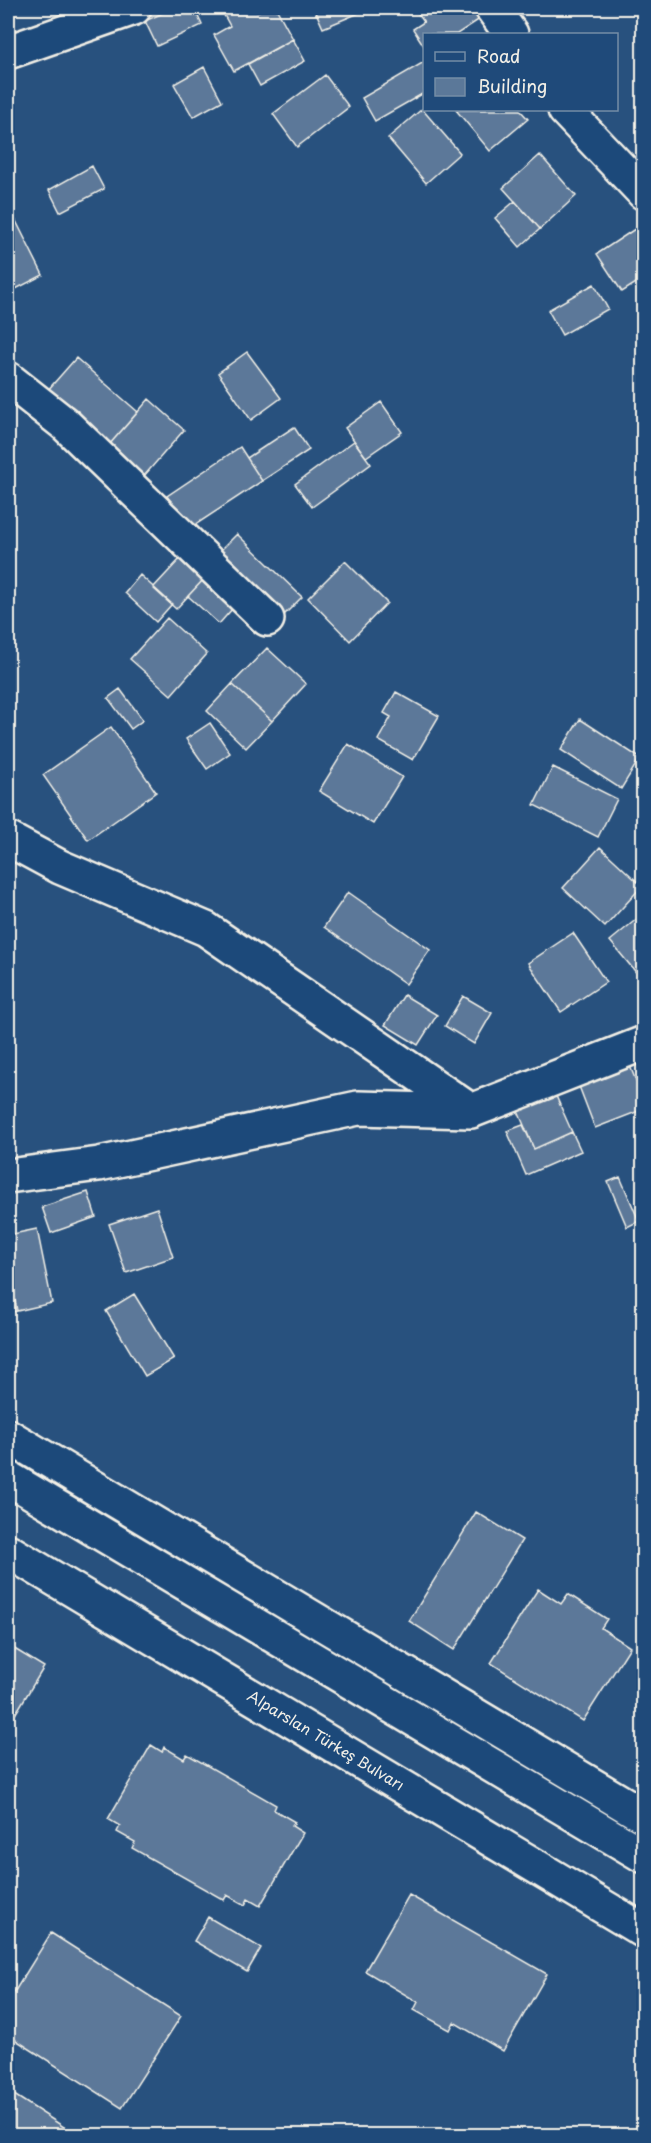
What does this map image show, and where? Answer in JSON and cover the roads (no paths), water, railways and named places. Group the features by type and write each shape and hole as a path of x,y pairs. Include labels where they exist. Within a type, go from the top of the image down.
{"street":[{"path":"8,52 134,8"},
{"path":"492,8 510,33"},
{"path":"566,111 644,193"},
{"path":"8,379 65,424 267,619"},
{"path":"8,840 60,867 206,929 471,1111"},
{"path":"8,1176 99,1164 358,1108 471,1111 644,1043"},
{"path":"8,1436 644,1816"},
{"path":"8,1478 644,1856"},
{"name":"Alparslan Türkeş Bulvarı","path":"8,1551 644,1931"}]}
